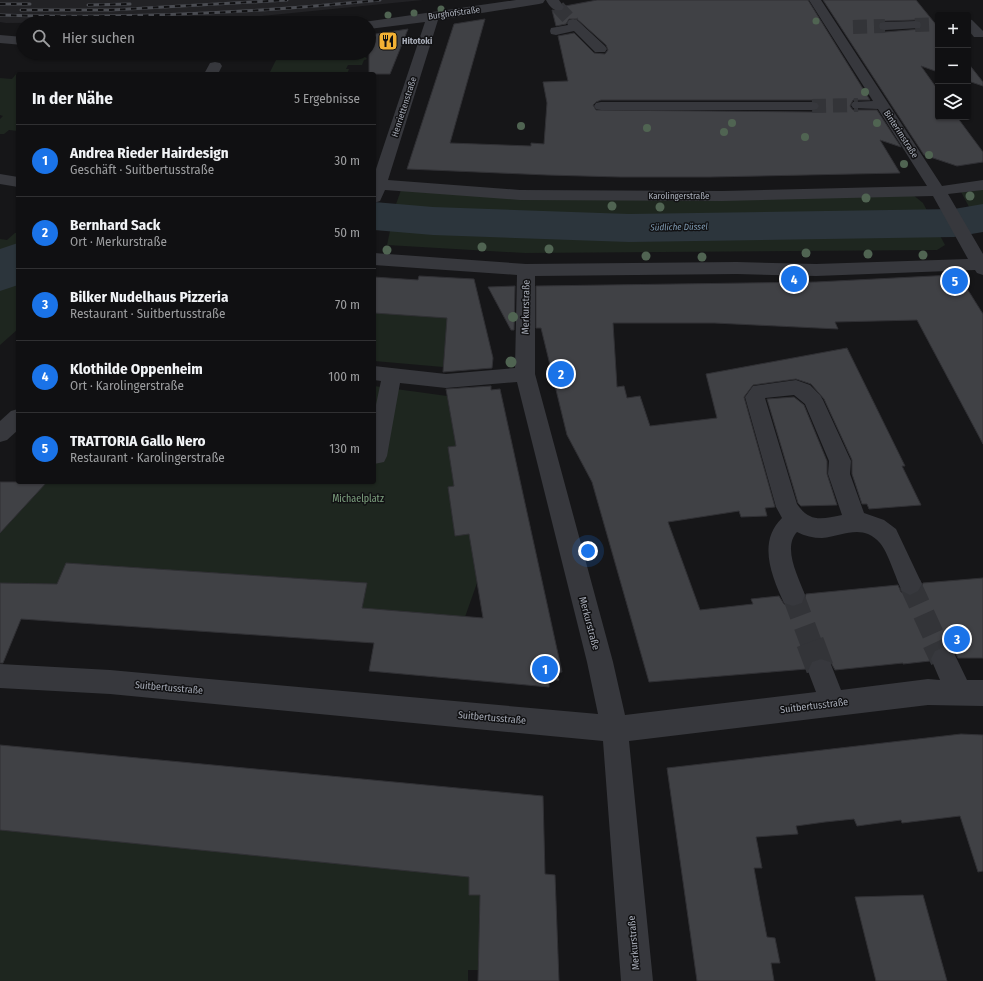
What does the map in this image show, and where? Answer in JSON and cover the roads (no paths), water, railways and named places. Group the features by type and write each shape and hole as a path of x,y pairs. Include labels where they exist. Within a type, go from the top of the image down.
{"street":[{"name":"Burghofstraße","path":"376,24 433,17 539,0"},
{"name":"Binterimstraße","path":"815,0 840,27 882,105 938,191 982,266"},
{"name":"Henriettenstraße","path":"376,186 397,130 433,17"},
{"path":"971,24 981,28"},
{"path":"556,31 575,25 600,49"},
{"path":"885,26 915,25"},
{"path":"0,39 16,40"},
{"path":"858,105 882,105"},
{"path":"601,106 812,106"},
{"path":"0,180 16,182"},
{"name":"Karolingerstraße","path":"376,189 520,195 722,196 938,191 983,185"},
{"path":"376,259 526,270 737,268 816,270 982,266"},
{"name":"Merkurstraße","path":"526,270 525,374 600,662 615,729 637,981"},
{"path":"376,456 383,374 446,381 525,374"},
{"path":"856,521 839,474 840,462 813,400 803,390 796,387 760,391 755,397 787,507 796,519 809,527 827,528 856,521 869,523 889,537 910,584"},
{"path":"0,434 16,419"},
{"path":"793,595 780,558 779,549 780,537 787,527 796,519"},
{"path":"944,659 971,692"},
{"path":"821,671 833,703"},
{"name":"Suitbertusstraße","path":"0,676 110,682 615,729 928,692 971,692"}],"waterway":[{"name":"Südliche Düssel","path":"376,216 433,221 629,228 954,223 983,218"},
{"name":"Südliche Düssel","path":"0,275 16,260"}],"tunnel":[{"path":"558,7 573,23"},
{"path":"915,25 935,24"},
{"path":"853,27 885,26"},
{"path":"812,106 858,105"},
{"path":"910,584 937,643"},
{"path":"793,595 811,643"},
{"path":"810,642 821,671"},
{"path":"936,642 944,659"}],"railway":[{"path":"21,10 111,10 287,0"},
{"path":"0,15 95,16 190,14 237,12 380,0"},
{"path":"0,4 30,4"},
{"path":"88,5 130,4"}],"place":[{"name":"Hitotoki","path":"388,41"},
{"name":"Klothilde Oppenheim","path":"794,279"},
{"name":"TRATTORIA Gallo Nero","path":"955,281"},
{"name":"Bernhard Sack","path":"561,374"},
{"name":"Bilker Nudelhaus Pizzeria","path":"957,639"},
{"name":"Andrea Rieder Hairdesign","path":"545,669"}],"park label":[{"name":"Michaelplatz","path":"358,498"}]}
